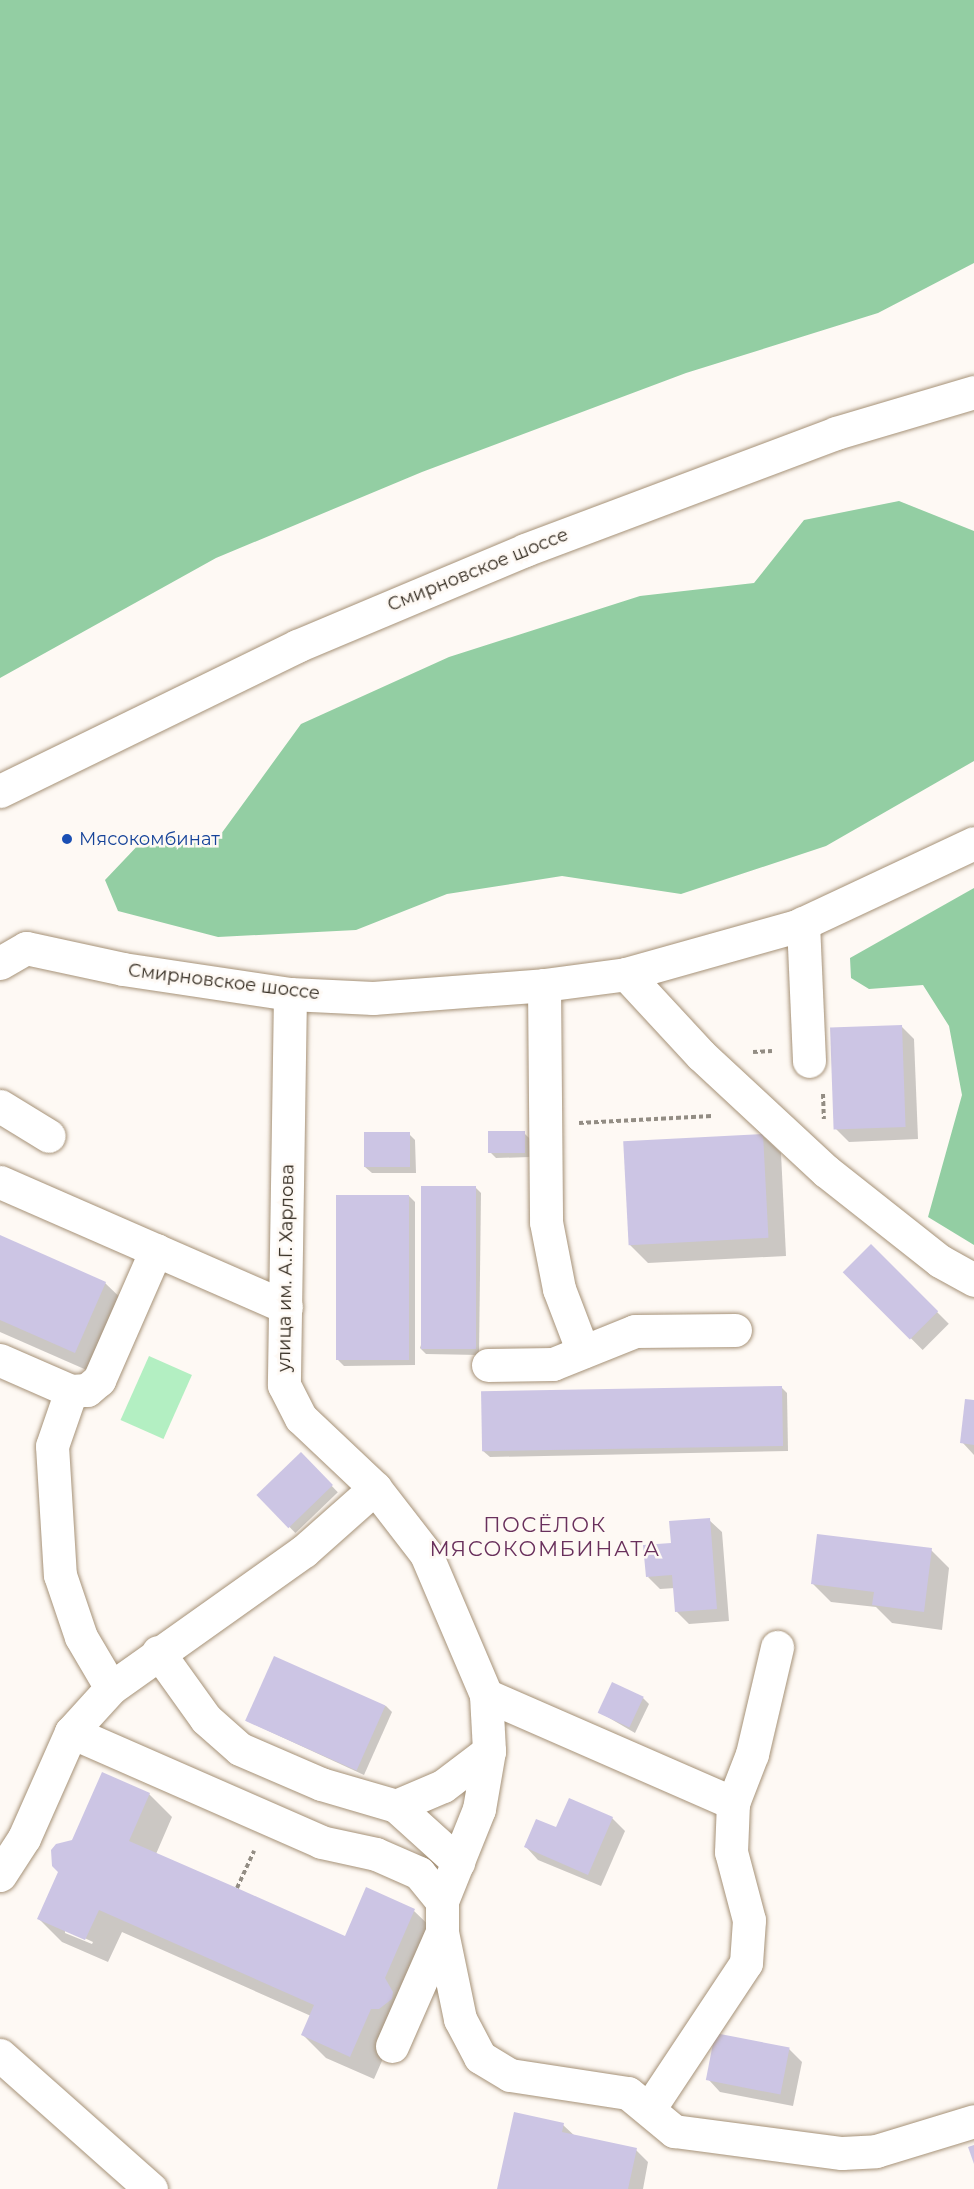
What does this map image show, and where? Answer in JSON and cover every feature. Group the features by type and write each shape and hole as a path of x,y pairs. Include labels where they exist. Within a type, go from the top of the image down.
{"main road":[{"name":"Смирновское шоссе","path":"0,791 297,646 525,550 836,433 974,392"},
{"name":"Смирновское шоссе","path":"13,956 123,969 290,994 373,998 544,985 626,974 804,923 974,843"},
{"path":"804,923 809,1055"},
{"path":"626,974 701,1055 826,1171 940,1261 974,1280"},
{"path":"544,985 546,1222 559,1289 583,1352"},
{"name":"улица им. А.Г. Харлова","path":"290,994 284,1385 301,1418 375,1488 426,1554 486,1695 489,1751 479,1809 458,1862 442,1917 392,2046"},
{"path":"0,1106 49,1136"},
{"path":"0,1182 286,1308"},
{"path":"0,1360 70,1391 87,1390 99,1380 156,1250"},
{"path":"488,1365 553,1364 635,1331 735,1330"},
{"path":"70,1391 52,1446 60,1575 81,1637 111,1688"},
{"path":"0,1875 24,1838 71,1732 111,1688 158,1652 304,1551 375,1488"},
{"path":"649,2109 746,1964 749,1920 731,1852 733,1803 752,1754 777,1647"},
{"path":"158,1652 206,1719 240,1749 321,1784 396,1806 458,1862"},
{"path":"486,1695 733,1803"},
{"path":"71,1732 321,1842 376,1854 419,1873 442,1917 460,2019 480,2057 510,2075 628,2093 674,2131 842,2153 876,2151 974,2121"},
{"path":"396,1806 442,1786 489,1751"},
{"path":"0,2055 151,2189"}],"path":[{"path":"701,1055 809,1055 821,1060 826,1171"},
{"path":"545,1124 764,1113"},
{"path":"237,1888 245,1869"}],"green space":[{"path":"0,0 974,0 974,263 878,313 686,373 422,472 216,558 0,678"},
{"path":"899,501 974,531 974,761 826,846 681,894 562,876 447,894 356,930 218,937 118,911 105,880 143,840 221,834 301,724 449,657 640,596 754,583 804,520"},
{"path":"974,888 974,1245 928,1217 962,1095 949,1026 923,985 869,989 851,978 850,958"},
{"path":"149,1356 192,1375 163,1439 121,1420"}],"building":[{"path":"902,1025 906,1127 834,1129 830,1028"},
{"path":"488,1131 525,1131 525,1153 488,1153"},
{"path":"364,1132 410,1132 410,1167 364,1167"},
{"path":"763,1134 768,1238 629,1245 623,1141"},
{"path":"421,1186 476,1186 476,1349 421,1349"},
{"path":"336,1195 409,1195 409,1360 336,1360"},
{"path":"0,1235 106,1282 75,1353 0,1320"},
{"path":"871,1244 938,1311 910,1339 843,1272"},
{"path":"782,1386 783,1446 482,1451 481,1391"},
{"path":"965,1399 974,1400 974,1445 960,1443"},
{"path":"301,1452 333,1485 288,1528 256,1495"},
{"path":"710,1518 717,1609 675,1612 672,1575 646,1577 643,1545 671,1543 669,1521"},
{"path":"817,1534 932,1548 924,1612 872,1605 874,1592 811,1584"},
{"path":"274,1656 385,1706 357,1770 245,1721"},
{"path":"612,1682 644,1697 629,1728 598,1713"},
{"path":"102,1772 150,1793 129,1841 345,1936 366,1887 415,1909 385,1978 393,1992 392,1999 379,2009 371,2009 350,2057 301,2035 314,2005 99,1910 85,1940 37,1919 58,1872 52,1866 51,1850 56,1844 72,1840"},
{"path":"569,1798 613,1817 588,1875 524,1847 536,1819 556,1827"},
{"path":"715,2033 790,2048 780,2095 706,2080"},
{"path":"514,2112 564,2123 562,2132 637,2148 628,2189 497,2189"},
{"path":"974,2145 974,2164 968,2147"}],"place":[{"name":"Мясокомбинат","path":"67,839"}],"district":[{"name":"ПОСЁЛОК МЯСОКОМБИНАТА","path":"545,1537"}]}
